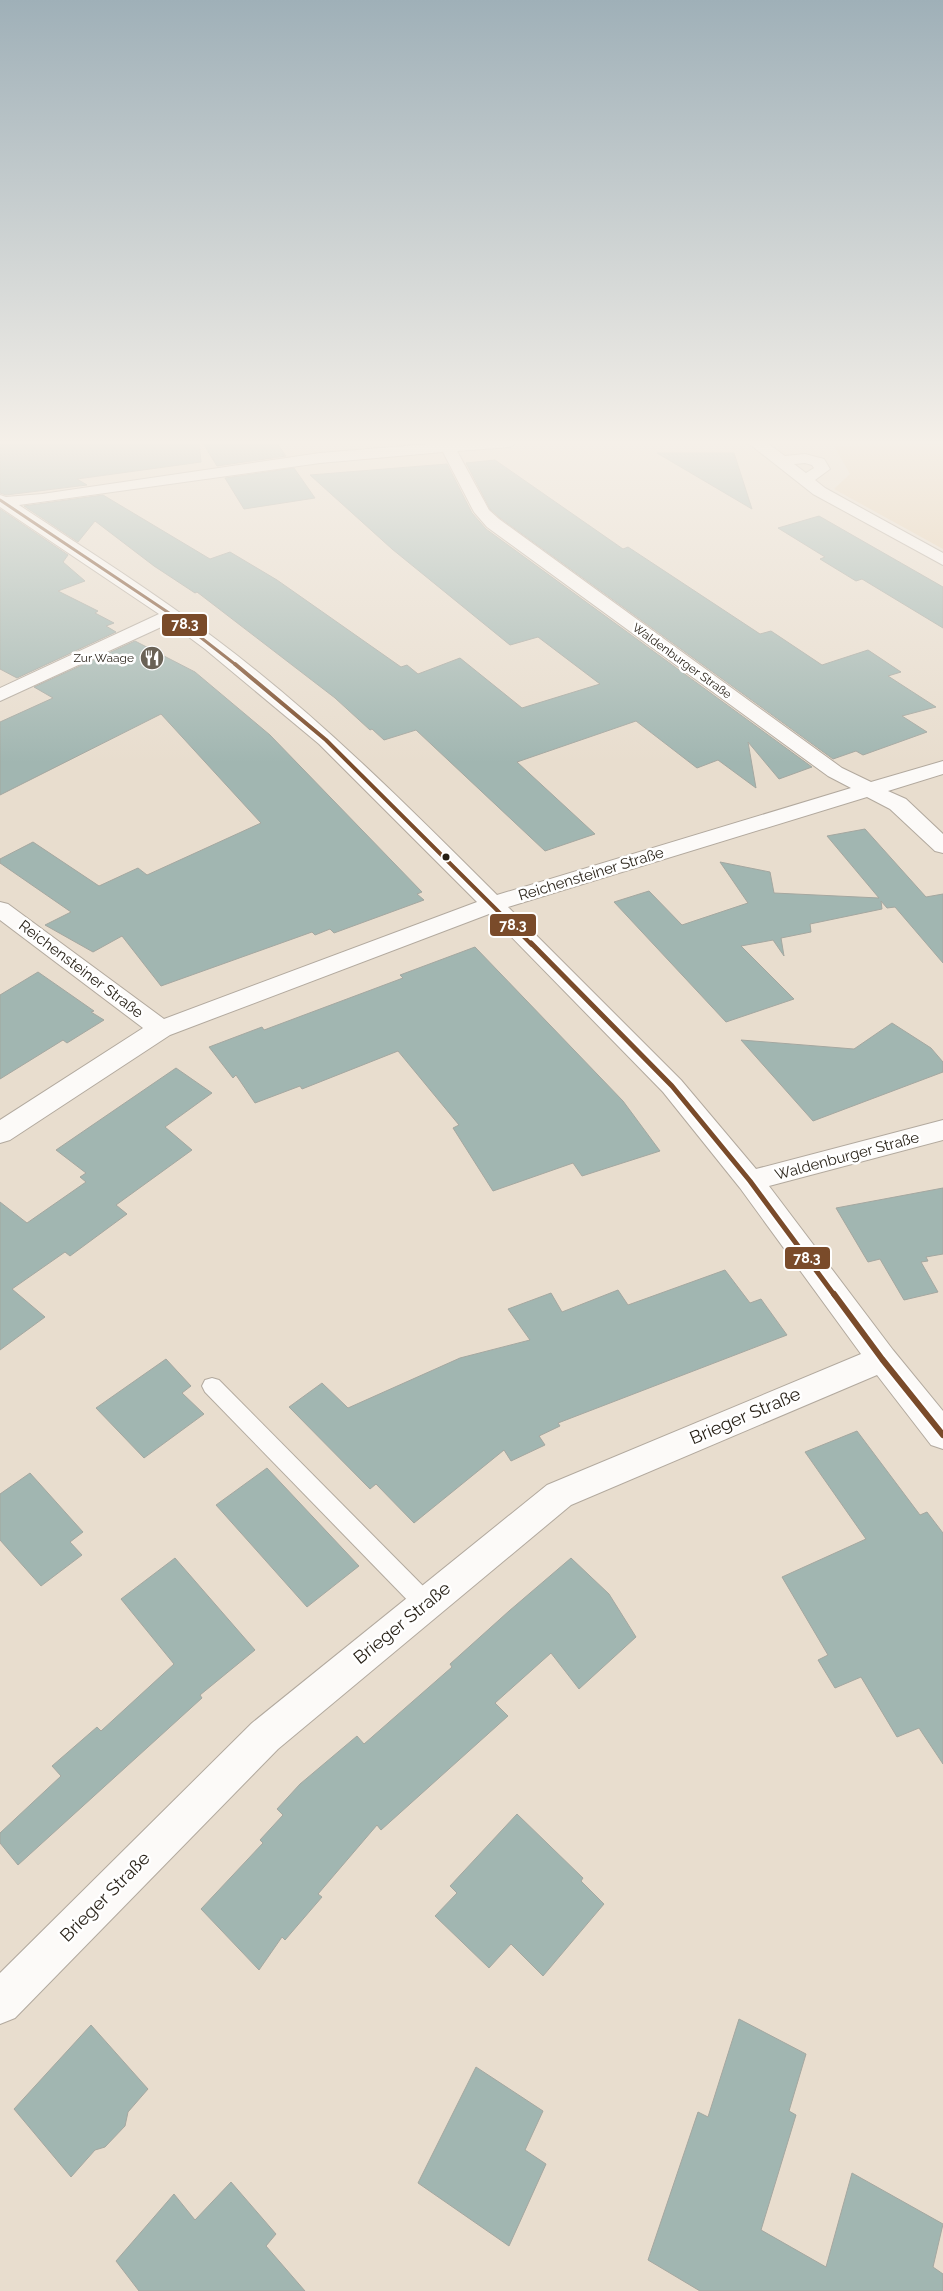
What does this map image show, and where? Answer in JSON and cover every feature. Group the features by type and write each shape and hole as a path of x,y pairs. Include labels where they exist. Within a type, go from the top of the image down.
{"street":[{"path":"73,549 172,615 212,645 326,740 493,904 672,1086 750,1181 882,1358 943,1435"},
{"name":"Waldenburger Straße","path":"529,549 834,772 898,804 943,846"},
{"path":"923,549 943,560"},
{"path":"0,695 172,615"},
{"name":"Reichensteiner Straße","path":"0,1133 161,1029 493,904 943,767"},
{"name":"Reichensteiner Straße","path":"0,909 161,1029"},
{"name":"Waldenburger Straße","path":"750,1181 943,1130"},
{"name":"Brieger Straße","path":"0,2003 265,1736 559,1494 882,1358"}],"lane":[{"path":"212,1386 426,1604"}],"building":[{"path":"0,549 59,549 68,555 63,562 85,581 58,591 98,611 95,613 114,623 106,626 116,632 17,678 0,669"},
{"path":"132,549 193,549 210,559 230,552 277,580 401,667 407,665 418,674 460,658 522,708 600,684 538,637 510,645 392,549 513,549 812,767 779,779 748,742 756,788 718,760 697,768 636,721 517,762 595,834 545,851 416,730 384,740 372,729 370,730 335,698 197,592 195,593 154,566"},
{"path":"543,549 631,549 760,634 771,631 822,665 868,650 901,672 888,676 936,707 902,716 927,732 863,755 856,751 833,759"},
{"path":"812,549 876,549 943,587 943,628 862,579 856,581 820,559 825,557"},
{"path":"135,641 195,672 270,735 422,892 417,894 424,900 334,933 330,929 315,935 312,932 161,986 122,936 93,952 45,925 71,912 0,863 0,859 33,842 99,886 138,868 147,875 261,823 161,714 0,795 0,722 53,698 34,687"},
{"path":"865,829 926,897 943,894 943,963 895,907 887,908 881,901 882,909 810,924 811,932 781,938 784,956 773,940 741,946 794,999 726,1022 614,902 649,891 682,925 748,903 720,862 770,872 774,893 879,898 827,836"},
{"path":"475,947 623,1101 660,1151 582,1176 573,1163 493,1191 453,1128 459,1125 398,1051 302,1089 300,1086 255,1103 236,1075 233,1078 209,1047 262,1027 264,1030 403,978 400,975"},
{"path":"38,972 104,1020 67,1043 63,1040 0,1079 0,995"},
{"path":"892,1023 931,1048 943,1062 943,1072 813,1121 741,1040 854,1049"},
{"path":"176,1068 212,1093 165,1127 192,1150 116,1205 127,1214 70,1256 65,1252 12,1289 45,1317 0,1350 0,1202 27,1223 86,1182 80,1177 86,1173 56,1150"},
{"path":"943,1188 943,1254 926,1257 928,1261 921,1262 938,1292 904,1300 880,1259 868,1262 836,1208"},
{"path":"725,1270 750,1303 761,1299 787,1335 558,1423 560,1426 539,1436 545,1445 511,1461 504,1450 414,1523 376,1484 370,1489 289,1407 322,1383 348,1408 460,1358 530,1340 508,1309 551,1293 562,1312 618,1290 628,1305"},
{"path":"166,1359 191,1386 182,1393 204,1414 144,1458 96,1408"},
{"path":"857,1431 920,1515 927,1512 943,1533 943,1764 919,1728 897,1737 861,1677 835,1688 818,1660 828,1655 782,1577 866,1539 805,1452"},
{"path":"267,1468 359,1566 307,1607 216,1505"},
{"path":"30,1473 83,1532 70,1542 82,1555 41,1586 0,1540 0,1494"},
{"path":"175,1558 255,1650 200,1695 202,1698 18,1865 0,1843 0,1833 61,1776 52,1766 97,1727 101,1731 174,1664 121,1599"},
{"path":"571,1558 609,1594 636,1637 579,1689 551,1653 495,1703 508,1716 381,1830 377,1825 318,1894 322,1897 285,1940 282,1937 259,1970 201,1909 263,1843 260,1840 283,1815 277,1809 300,1784 357,1736 364,1744 452,1667 450,1664"},
{"path":"517,1814 583,1878 581,1881 604,1904 543,1976 511,1944 489,1968 435,1916 457,1893 450,1886"},
{"path":"739,2019 806,2054 789,2111 796,2115 761,2230 826,2267 852,2173 943,2224 933,2267 943,2274 943,2291 700,2291 648,2260 698,2112 708,2117"},
{"path":"91,2025 148,2089 128,2112 125,2126 105,2147 95,2150 71,2177 14,2109"},
{"path":"476,2067 543,2111 525,2150 546,2164 509,2246 418,2183"},
{"path":"231,2182 276,2234 266,2246 305,2291 139,2291 116,2261 174,2194 195,2220"}],"transit line":[{"name":"78.3","path":"73,549 172,615 212,645 326,740 432,843 672,1086 750,1181 882,1359 943,1435"}],"place":[{"name":"Zur Waage","path":"152,658"}]}
